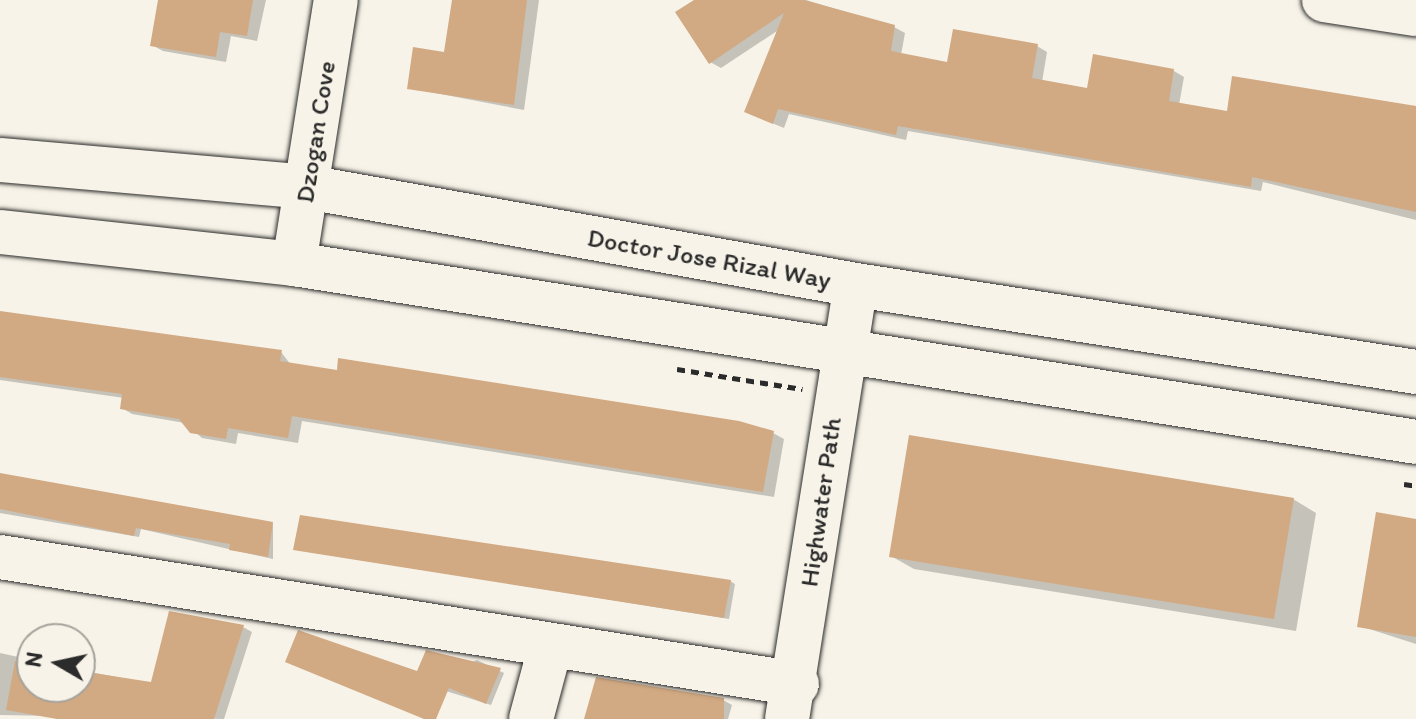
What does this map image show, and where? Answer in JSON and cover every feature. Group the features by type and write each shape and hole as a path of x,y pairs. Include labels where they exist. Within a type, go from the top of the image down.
{"street":[{"name":"Dzogan Cove","path":"294,264 336,0"},
{"path":"1324,0 1416,14"},
{"name":"Doctor Jose Rizal Way","path":"0,160 307,187 856,285 1416,372"},
{"path":"0,232 294,264 1416,442"},
{"name":"Highwater Path","path":"792,702 856,285"},
{"path":"0,557 550,648 792,702"},
{"path":"531,719 550,648"}],"building":[{"path":"158,0 253,0 247,36 220,32 216,57 150,46"},
{"path":"452,0 527,0 514,105 407,89 413,47 444,52"},
{"path":"694,0 804,0 895,25 891,51 947,62 953,29 1038,44 1032,78 1087,88 1093,54 1174,69 1169,101 1227,111 1232,76 1416,106 1416,212 1252,177 1251,187 898,126 896,135 778,109 773,124 744,112 784,13 709,64 675,12"},
{"path":"0,311 282,350 280,361 337,370 338,358 739,421 774,431 763,492 292,416 288,438 228,428 226,439 190,433 179,419 120,409 122,394 0,377"},
{"path":"909,435 1294,498 1274,619 889,557"},
{"path":"0,473 273,522 268,557 229,550 230,544 136,528 134,536 0,509"},
{"path":"1376,512 1416,519 1416,637 1357,627"},
{"path":"300,515 731,580 724,618 293,550"},
{"path":"169,611 244,625 214,719 57,719 6,710 15,661 16,703 96,703 96,673 151,682"},
{"path":"298,630 417,671 426,650 501,668 486,704 449,688 436,719 424,719 285,662"},
{"path":"596,677 724,698 724,719 584,719"}]}
